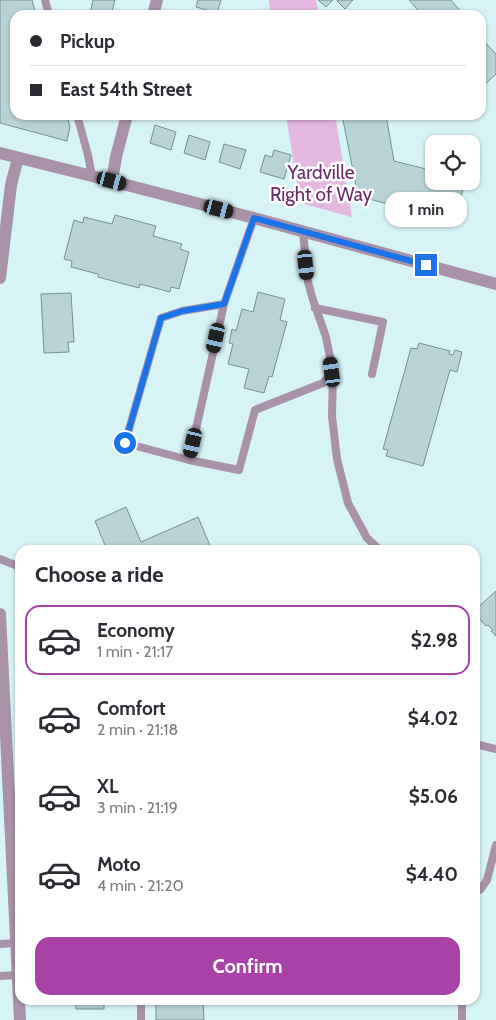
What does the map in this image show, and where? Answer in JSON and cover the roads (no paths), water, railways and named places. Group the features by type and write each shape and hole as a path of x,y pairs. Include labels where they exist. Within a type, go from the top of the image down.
{"street":[{"path":"112,181 126,120"},
{"path":"0,153 254,218 496,284"},
{"path":"0,278 11,185 18,158"},
{"path":"0,614 15,904"},
{"path":"19,1005 20,1020"}],"lane":[{"path":"78,120 92,176"},
{"path":"189,460 224,304 254,218"},
{"path":"303,232 308,282 326,337 332,372 332,416 337,459 348,503 367,538 375,545"},
{"path":"224,304 182,311 161,318 125,443 189,460 239,470 255,410 323,382 332,372"},
{"path":"315,308 383,322 372,374"},
{"path":"0,559 15,565"},
{"path":"480,745 496,749"},
{"path":"480,890 487,880 496,845"},
{"path":"0,944 15,943"},
{"path":"0,976 15,976"},
{"path":"141,1005 141,1020"},
{"path":"462,1005 462,1020"}],"park label":[{"name":"Yardville Right of Way","path":"321,183"}]}
